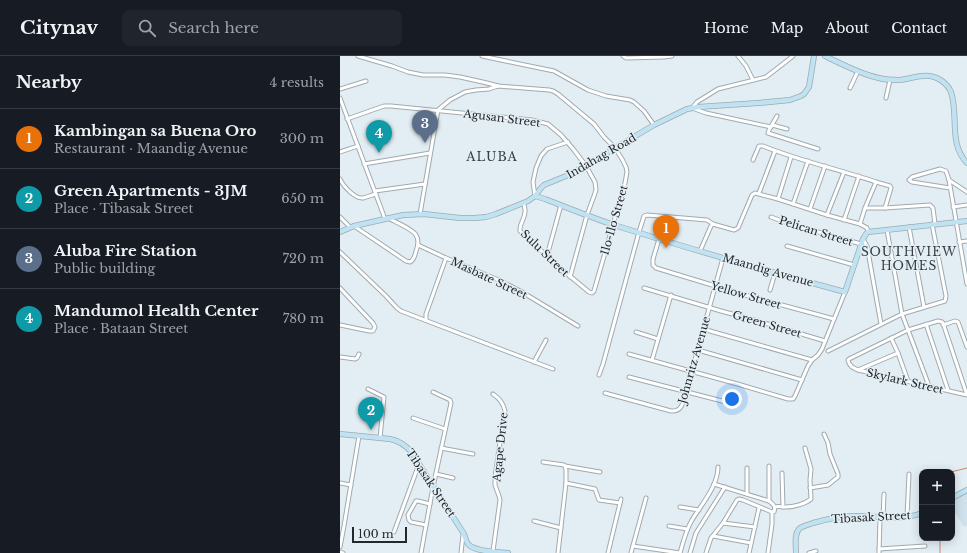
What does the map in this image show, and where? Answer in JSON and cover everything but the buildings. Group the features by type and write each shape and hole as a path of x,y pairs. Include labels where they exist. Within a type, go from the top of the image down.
{"street":[{"path":"358,56 408,72 423,75 452,76 498,86"},
{"path":"482,56 549,70 588,90 606,96 630,100 644,111 654,125"},
{"path":"623,56 626,58 672,56"},
{"path":"738,56 746,66 753,80"},
{"path":"787,129 706,113 692,108 697,102 718,89 763,78 769,75 793,56"},
{"name":"Indahag Road","path":"340,232 352,227 403,215 433,214 460,218 486,217 496,214 524,203 535,196 544,185 586,166 654,125 692,108 790,100 796,98 804,94 809,87 814,56"},
{"path":"825,56 877,78 890,80 930,75 939,79 948,86 953,100 956,143 963,159 967,163"},
{"path":"850,88 858,71"},
{"path":"886,98 890,80"},
{"path":"340,89 366,81"},
{"path":"420,214 438,110 450,100 465,92 489,89 498,86"},
{"name":"Ilo-Ilo Street","path":"498,86 549,90 558,94 594,124 615,148 624,164 627,172 625,183 594,291 592,293"},
{"path":"340,98 364,164 387,218 415,233 416,235 418,245 413,261 408,262 352,227 340,217"},
{"name":"Agusan Street","path":"347,119 387,106 438,110 540,122 553,127 568,142 586,166 594,178 596,186 594,196 586,215 570,277"},
{"path":"777,116 768,130 769,133 818,149"},
{"path":"535,196 533,182 536,168 541,156 547,149 568,142"},
{"path":"340,152 358,146"},
{"path":"753,160 760,146 791,157 890,186 891,188 884,208"},
{"path":"759,193 775,151"},
{"path":"364,164 430,154"},
{"path":"778,199 791,157"},
{"path":"793,204 808,161"},
{"path":"810,209 825,166"},
{"path":"950,188 910,182 909,180 912,177 944,169 949,180 967,284"},
{"path":"827,215 844,172"},
{"path":"844,220 859,176"},
{"path":"340,180 346,188 358,197 363,198 375,192 425,184"},
{"path":"949,180 967,192"},
{"path":"860,224 876,182"},
{"path":"599,375 644,216 707,220 713,224 734,230 740,226 752,195 759,193 860,224 867,228 868,232"},
{"name":"Maandig Avenue","path":"535,196 586,215 700,251 845,292"},
{"name":"Sulu Street","path":"524,203 526,211 520,225 520,231 551,261 592,293"},
{"path":"547,256 562,205"},
{"path":"828,351 902,314 945,302 946,296 934,224 933,208 930,205 865,208"},
{"path":"953,207 967,205"},
{"name":"Pelican Street","path":"771,217 793,225 862,242"},
{"path":"629,354 790,400 793,399 808,366 822,349 866,234 868,232 967,221"},
{"path":"700,251 713,224"},
{"path":"909,227 924,307"},
{"path":"887,230 902,314 929,386"},
{"name":"Yellow Street","path":"659,238 653,262 654,266 716,286 834,320"},
{"path":"959,242 967,241"},
{"path":"862,242 867,246 881,324"},
{"name":"Masbate Street","path":"418,245 494,278 522,292 578,326"},
{"path":"787,246 854,265"},
{"path":"340,252 397,308 405,313 553,369"},
{"path":"426,320 426,314 446,258"},
{"name":"Johnritz Avenue","path":"605,393 675,412 682,407 723,258"},
{"path":"770,290 775,273"},
{"path":"340,288 375,327 373,331 369,331 340,325"},
{"name":"Green Street","path":"644,288 825,341"},
{"path":"652,360 671,295"},
{"path":"908,381 891,338 908,330 940,321 942,322 967,395"},
{"path":"943,325 958,322 967,346"},
{"path":"926,324 948,390"},
{"path":"703,329 812,360"},
{"path":"636,332 658,339"},
{"name":"Skylark Street","path":"891,338 849,359 848,360 852,367 858,370 967,395"},
{"path":"534,362 546,340"},
{"path":"698,350 802,380"},
{"path":"858,370 898,353"},
{"path":"340,358 355,359 359,354"},
{"path":"629,377 726,402"},
{"path":"368,389 384,396 380,438"},
{"path":"421,553 450,406 450,400 433,392"},
{"name":"Agape Drive","path":"493,394 499,398 505,411 496,464 496,486 500,500 493,552"},
{"path":"413,418 445,429"},
{"name":"Tibasak Street","path":"340,434 395,440 403,444 409,449 419,464 471,547 493,552 508,553"},
{"path":"810,488 828,484 838,477 828,451 828,443 824,434"},
{"path":"340,547 359,436"},
{"path":"441,448 473,454"},
{"path":"768,553 772,512 774,512 775,508 778,506 791,507 811,499 811,469 804,448"},
{"path":"543,462 600,472"},
{"path":"394,532 419,464"},
{"path":"558,553 566,483 565,466"},
{"path":"769,466 769,501"},
{"path":"633,546 680,553 692,521 714,484 718,467"},
{"path":"747,468 747,494"},
{"path":"782,473 783,507"},
{"path":"436,474 453,478"},
{"path":"907,517 909,474"},
{"path":"340,483 351,484"},
{"path":"566,483 596,489 600,500 620,503"},
{"path":"714,484 769,501 774,504 775,508"},
{"path":"690,553 696,533 725,487"},
{"path":"955,496 967,490"},
{"path":"884,494 879,551 925,546"},
{"path":"631,553 646,498"},
{"path":"608,553 621,499"},
{"path":"706,553 713,536 737,500 743,500 759,508 772,512"},
{"path":"426,525 412,522 409,520 408,516 416,501 430,504"},
{"path":"680,507 699,510"},
{"path":"749,553 759,508"},
{"name":"Tibasak Street","path":"796,553 796,536 798,530 802,526 840,517 907,517 919,514"},
{"path":"534,520 561,528"},
{"path":"723,523 755,526"},
{"path":"669,526 688,530"},
{"path":"461,553 464,534"},
{"path":"713,536 751,543"},
{"path":"809,553 816,551"}],"shaded area":[{"path":"967,493 967,525 964,527 955,513 955,500"}],"waterway":[{"path":"955,471 967,468"},
{"path":"940,541 940,553"}],"place":[{"name":"Aluba Fire Station","path":"425,143"},
{"name":"Mandumol Health Center","path":"379,153"},
{"name":"Kambingan sa Buena Oro","path":"666,248"},
{"name":"Green Apartments - 3JM","path":"371,430"}],"district":[{"name":"ALUBA","path":"492,157"},
{"name":"SOUTHVIEW HOMES","path":"909,259"}]}
